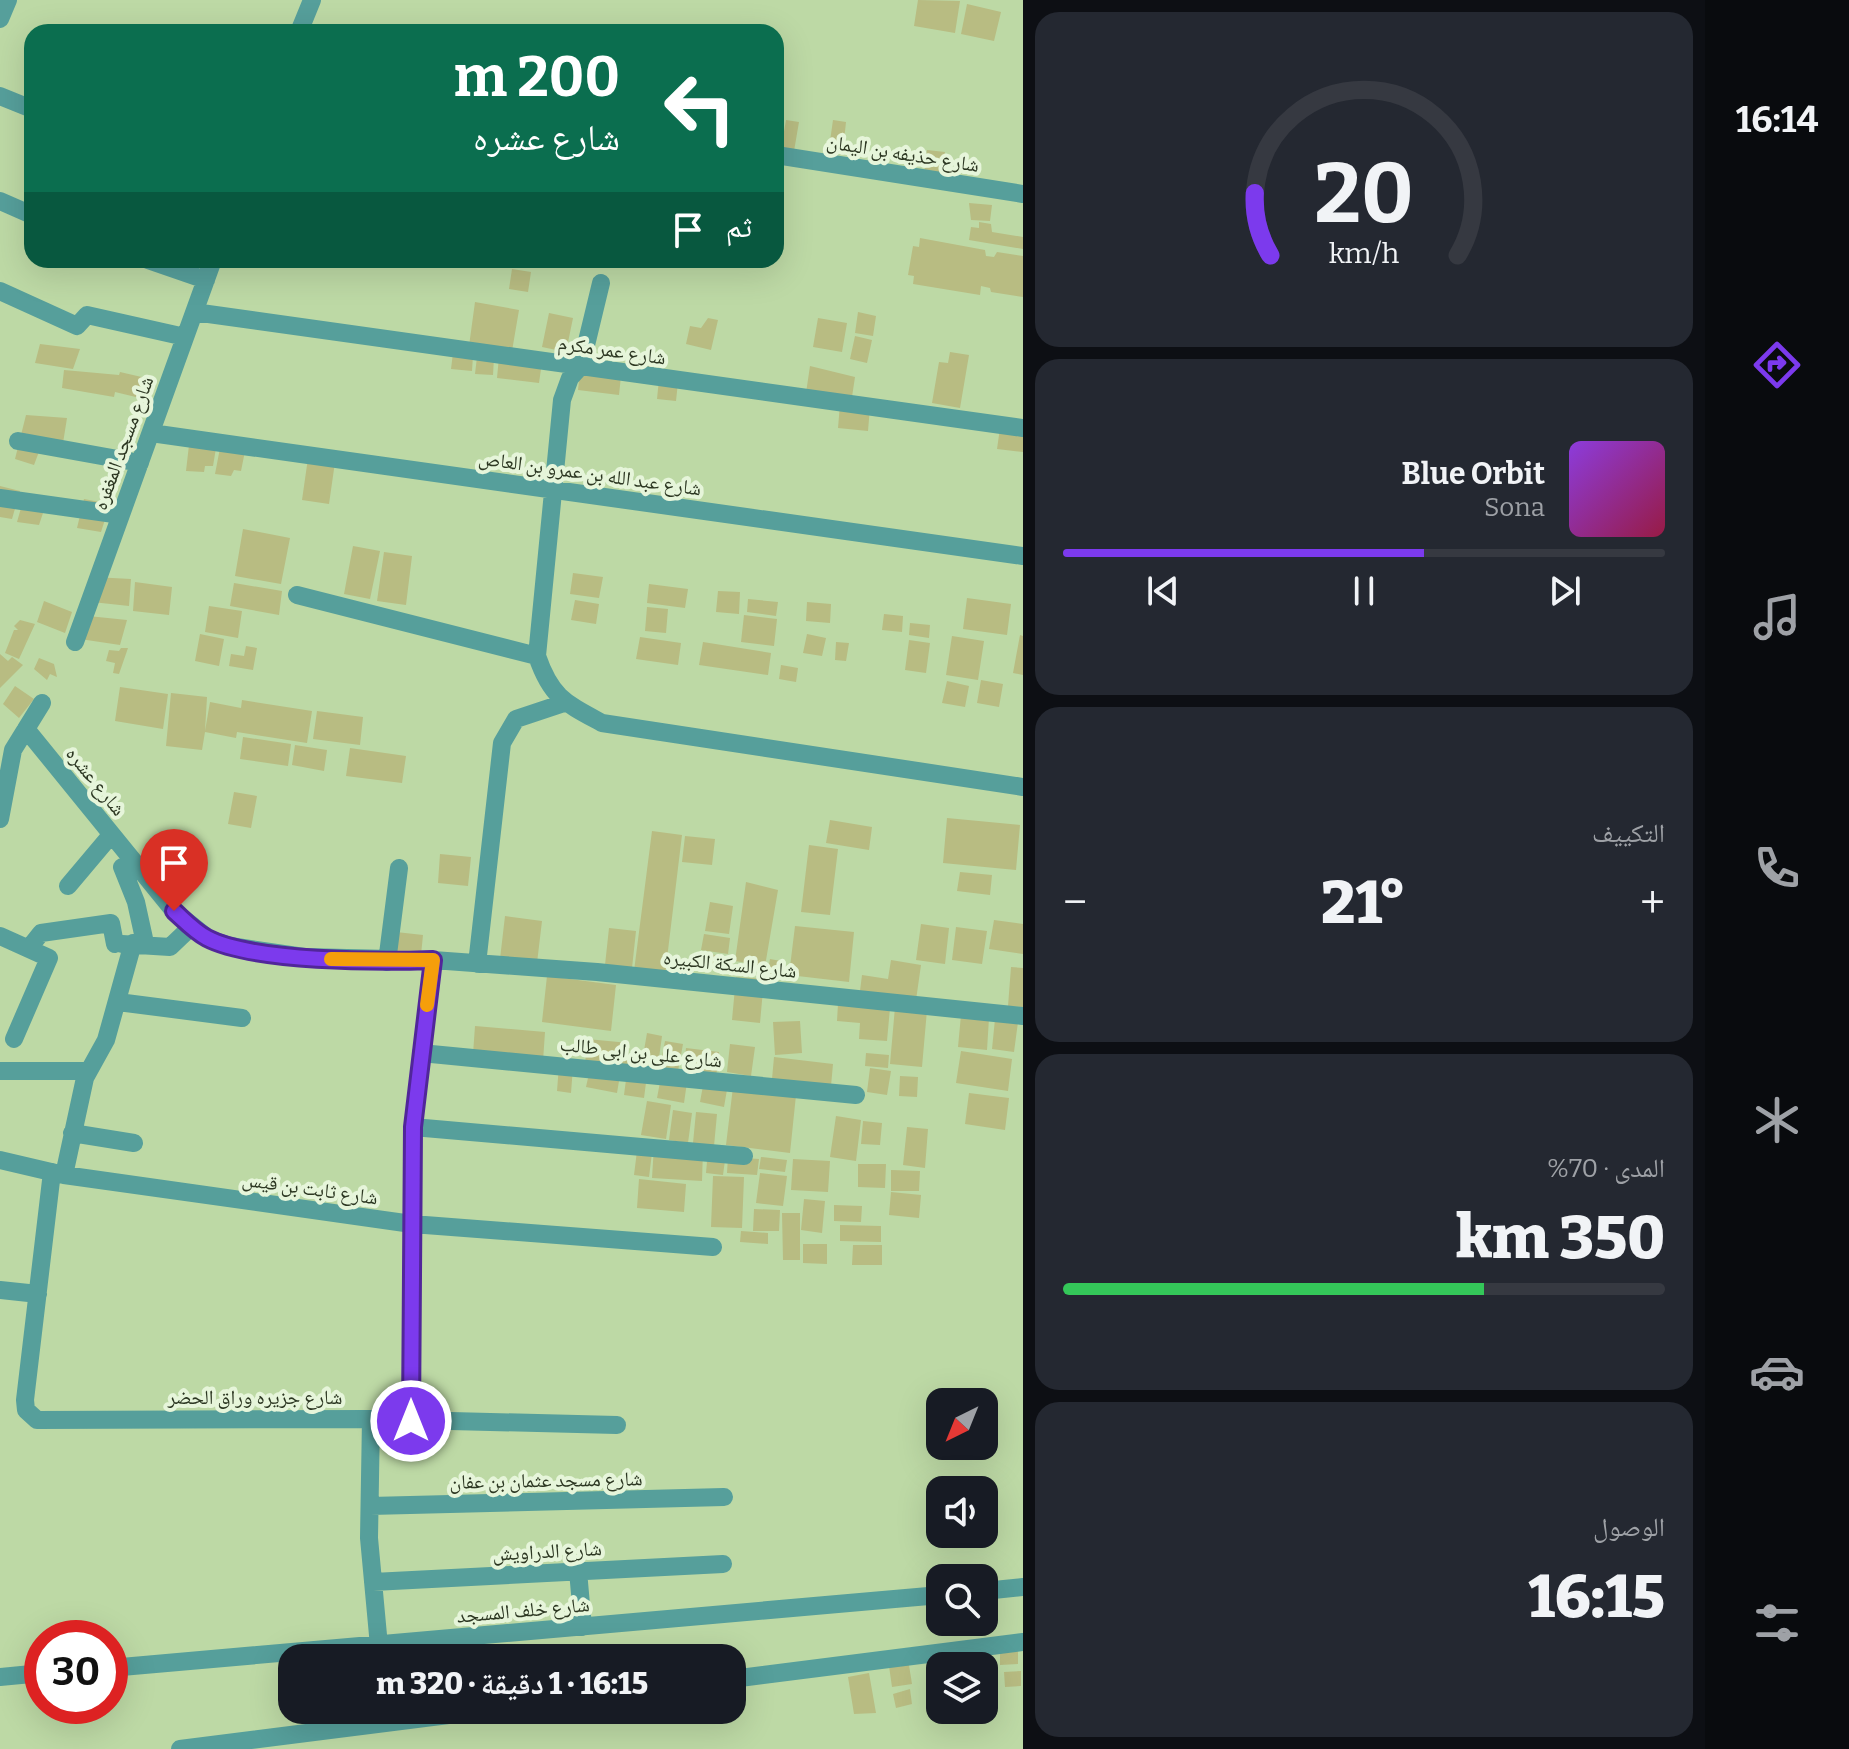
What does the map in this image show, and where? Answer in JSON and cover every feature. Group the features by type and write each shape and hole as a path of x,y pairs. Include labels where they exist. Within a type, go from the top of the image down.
{"street":[{"path":"0,19 8,0"},
{"path":"302,24 312,0"},
{"path":"0,96 24,106"},
{"name":"شارع حذيفه بن اليمان","path":"784,156 1023,194"},
{"path":"0,201 24,212"},
{"path":"171,268 206,280"},
{"name":"شارع مسجد المغفره","path":"75,642 210,268"},
{"path":"601,283 581,366 570,378 562,400 537,656 547,685 564,703 602,723 1023,787"},
{"path":"0,291 77,326 86,315 185,337"},
{"name":"شارع عمر مكرم","path":"194,312 1023,428"},
{"name":"شارع عبد الله بن عمرو بن العاص","path":"151,433 1023,556"},
{"path":"18,441 140,463"},
{"path":"0,498 121,515"},
{"path":"297,595 537,656"},
{"path":"0,819 10,759 42,703"},
{"path":"477,964 502,743 516,719 564,703"},
{"name":"شارع عشره","path":"26,729 111,835 191,927 230,946 304,957 387,962 433,960"},
{"path":"68,886 111,835"},
{"path":"0,1290 38,1294 58,1174 88,1071 106,1040 118,1002 124,944 136,902 122,867"},
{"path":"387,962 399,868"},
{"path":"29,948 39,933 111,923 124,944"},
{"path":"124,944 170,947 191,927"},
{"path":"0,936 47,955 49,961 14,1039"},
{"path":"411,1421 413,1127 433,960"},
{"name":"شارع السكة الكبيره","path":"433,960 597,972 1023,1016"},
{"path":"118,1002 242,1018"},
{"name":"شارع على بن ابى طالب","path":"421,1053 856,1095"},
{"path":"0,1071 88,1071"},
{"path":"413,1127 744,1156"},
{"path":"72,1133 134,1143"},
{"name":"شارع ثابت بن قيس","path":"0,1160 58,1174 412,1224 713,1247"},
{"name":"شارع جزيره وراق الحضر","path":"38,1294 25,1400 30,1416 37,1420 371,1419 617,1425"},
{"path":"371,1419 370,1506 379,1644"},
{"name":"شارع مسجد عثمان بن عفان","path":"370,1506 724,1497"},
{"name":"شارع الدراويش","path":"373,1582 723,1564"},
{"path":"578,1571 583,1627"},
{"path":"998,1590 1023,1587"},
{"name":"شارع خلف المسجد","path":"400,1644 926,1596"},
{"path":"746,1677 1023,1642"},
{"name":"شارع خلف المسجد","path":"128,1667 278,1654"},
{"path":"0,1677 24,1675"},
{"path":"180,1749 267,1744 397,1724"}],"building":[{"path":"918,0 960,1 955,33 914,26"},
{"path":"967,4 1001,12 994,41 961,34"},
{"path":"786,120 799,122 794,151 784,149"},
{"path":"833,120 846,122 843,150 829,148"},
{"path":"927,150 945,152 942,177 924,175"},
{"path":"969,203 992,205 990,221 971,220"},
{"path":"979,222 991,224 992,232 1023,237 1023,249 969,240 971,227 979,228"},
{"path":"920,238 985,250 986,256 994,257 997,252 1023,256 1023,297 991,292 990,288 981,286 980,295 913,284 914,276 908,275 913,246 919,247"},
{"path":"512,269 531,272 528,292 509,289"},
{"path":"475,302 519,310 512,351 469,346"},
{"path":"858,312 876,316 873,336 855,333"},
{"path":"549,313 573,318 566,352 542,347"},
{"path":"708,318 718,320 711,350 686,344 690,326 701,328"},
{"path":"818,318 847,323 842,352 813,347"},
{"path":"855,336 872,340 867,363 850,359"},
{"path":"40,344 80,349 73,369 35,363"},
{"path":"950,352 969,355 960,408 932,403 939,362 948,363"},
{"path":"453,353 473,355 472,371 451,369"},
{"path":"630,353 656,358 653,371 627,366"},
{"path":"477,357 494,358 493,375 475,374"},
{"path":"499,357 542,362 539,383 497,378"},
{"path":"810,366 855,377 852,397 806,393"},
{"path":"64,370 119,375 120,372 146,378 140,398 115,392 114,397 62,388"},
{"path":"580,371 621,376 619,395 578,390"},
{"path":"659,379 678,382 676,401 657,399"},
{"path":"840,404 870,407 868,431 838,428"},
{"path":"26,415 67,418 63,443 43,441 34,465 15,459"},
{"path":"1000,428 1023,431 1023,452 997,449"},
{"path":"189,445 216,448 213,466 205,466 204,472 186,471"},
{"path":"220,448 245,451 241,471 234,470 231,476 215,474"},
{"path":"308,458 335,462 329,504 302,500"},
{"path":"0,486 20,491 12,519 0,517"},
{"path":"25,494 48,498 39,525 17,522"},
{"path":"84,499 110,504 101,532 77,528"},
{"path":"243,529 290,538 281,584 235,576"},
{"path":"353,546 380,551 370,599 344,594"},
{"path":"384,552 412,556 406,605 377,601"},
{"path":"573,573 603,577 599,598 570,594"},
{"path":"94,577 131,579 129,606 92,602"},
{"path":"135,582 172,587 169,615 133,611"},
{"path":"234,583 282,591 279,615 230,606"},
{"path":"649,584 688,589 685,608 647,603"},
{"path":"718,591 740,592 739,614 716,612"},
{"path":"967,598 1011,604 1007,635 963,629"},
{"path":"748,599 778,602 776,616 747,612"},
{"path":"575,600 599,604 596,624 571,620"},
{"path":"44,601 72,612 65,633 37,622"},
{"path":"807,602 831,604 830,623 806,621"},
{"path":"209,606 242,611 238,638 205,632"},
{"path":"647,607 668,609 666,633 645,631"},
{"path":"884,614 903,616 902,632 882,630"},
{"path":"744,615 777,619 774,646 741,642"},
{"path":"88,616 127,620 120,645 80,639"},
{"path":"20,620 35,624 19,659 5,653 14,630 18,630 14,626"},
{"path":"910,623 930,625 929,638 909,635"},
{"path":"200,634 224,639 219,666 195,661"},
{"path":"807,634 826,638 822,656 803,653"},
{"path":"1020,635 1023,636 1023,675 1013,673"},
{"path":"952,636 984,641 978,680 946,675"},
{"path":"640,637 681,643 678,665 636,659"},
{"path":"909,640 930,643 926,673 905,670"},
{"path":"703,642 771,653 768,675 699,665"},
{"path":"836,642 849,643 846,661 835,660"},
{"path":"246,646 257,648 253,670 229,666 231,654 244,656"},
{"path":"128,648 119,674 113,673 115,663 106,661 109,650 119,651"},
{"path":"0,654 8,661 12,657 23,665 0,688"},
{"path":"39,658 54,664 57,677 50,674 47,680 34,669"},
{"path":"781,665 798,668 796,682 779,679"},
{"path":"981,680 1003,684 999,707 977,703"},
{"path":"947,681 969,686 965,707 942,703"},
{"path":"15,686 34,699 19,718 3,704"},
{"path":"120,687 168,694 163,729 115,721"},
{"path":"171,693 207,697 205,731 210,702 241,708 242,700 312,711 307,743 237,732 236,738 205,732 202,750 166,746"},
{"path":"317,711 363,717 360,745 313,739"},
{"path":"243,737 291,744 288,766 240,759"},
{"path":"295,745 327,750 324,771 292,765"},
{"path":"350,748 406,756 402,783 346,776"},
{"path":"234,792 257,796 251,828 228,824"},
{"path":"947,818 1020,825 1016,870 943,863"},
{"path":"830,820 872,827 869,850 826,843"},
{"path":"652,831 682,835 665,975 634,971"},
{"path":"685,836 715,839 712,865 682,862"},
{"path":"809,845 838,849 830,915 801,912"},
{"path":"440,854 471,857 468,886 438,883"},
{"path":"960,872 992,875 990,895 957,891"},
{"path":"746,882 778,890 765,966 735,961"},
{"path":"710,902 733,906 729,934 705,931"},
{"path":"505,916 542,921 537,963 500,959"},
{"path":"994,920 1023,924 1023,954 989,949"},
{"path":"921,924 949,928 945,964 916,960"},
{"path":"795,926 854,932 849,982 789,975"},
{"path":"956,927 987,931 982,964 952,960"},
{"path":"609,928 636,931 632,968 605,965"},
{"path":"396,932 423,935 421,955 394,952"},
{"path":"704,934 730,938 728,954 701,950"},
{"path":"700,953 731,957 729,972 699,968"},
{"path":"770,959 781,961 778,977 767,976"},
{"path":"891,960 921,965 916,1000 860,991 862,975 888,979"},
{"path":"1011,967 1023,968 1023,1007 1008,1006"},
{"path":"547,976 616,985 611,1031 542,1022"},
{"path":"736,977 764,979 760,1023 732,1020"},
{"path":"838,1004 890,1008 887,1041 859,1039 860,1023 837,1021"},
{"path":"895,1007 927,1010 922,1067 890,1064"},
{"path":"961,1015 989,1018 987,1050 958,1047"},
{"path":"995,1019 1018,1022 1014,1052 992,1049"},
{"path":"800,1021 802,1053 775,1055 773,1022"},
{"path":"475,1026 545,1032 543,1061 473,1054"},
{"path":"647,1033 662,1036 658,1065 642,1062"},
{"path":"587,1039 629,1043 627,1070 585,1066"},
{"path":"665,1041 683,1044 678,1071 660,1067"},
{"path":"730,1044 755,1047 751,1076 727,1072"},
{"path":"686,1048 719,1052 716,1078 683,1073"},
{"path":"961,1051 1012,1059 1008,1091 956,1083"},
{"path":"866,1053 889,1055 888,1068 865,1066"},
{"path":"774,1057 833,1064 831,1086 772,1079"},
{"path":"559,1065 573,1067 571,1093 557,1091"},
{"path":"870,1068 891,1071 887,1095 867,1092"},
{"path":"590,1069 620,1075 617,1093 586,1087"},
{"path":"627,1072 647,1075 644,1098 624,1095"},
{"path":"900,1076 918,1077 917,1097 899,1096"},
{"path":"661,1077 687,1082 684,1103 657,1098"},
{"path":"704,1080 728,1084 724,1107 700,1102"},
{"path":"733,1087 796,1095 790,1153 726,1145"},
{"path":"969,1093 1009,1098 1005,1130 965,1124"},
{"path":"647,1101 671,1105 666,1139 641,1135"},
{"path":"673,1110 692,1113 688,1143 669,1140"},
{"path":"696,1112 717,1114 714,1146 693,1143"},
{"path":"836,1116 861,1120 856,1161 830,1157"},
{"path":"863,1121 882,1123 880,1145 861,1144"},
{"path":"907,1127 928,1129 925,1168 903,1165"},
{"path":"638,1143 653,1145 649,1177 634,1175"},
{"path":"654,1146 703,1149 702,1181 652,1178"},
{"path":"708,1150 726,1153 723,1175 706,1173"},
{"path":"728,1157 759,1159 757,1175 727,1173"},
{"path":"761,1157 787,1160 785,1172 759,1169"},
{"path":"793,1159 830,1161 828,1192 791,1190"},
{"path":"858,1164 886,1164 885,1188 858,1187"},
{"path":"891,1170 920,1171 919,1191 891,1191"},
{"path":"760,1173 787,1176 783,1206 756,1203"},
{"path":"713,1176 744,1177 742,1228 711,1227"},
{"path":"639,1179 686,1184 684,1212 637,1208"},
{"path":"891,1192 921,1195 919,1218 889,1215"},
{"path":"804,1199 825,1201 822,1233 801,1230"},
{"path":"834,1205 862,1206 861,1222 834,1221"},
{"path":"754,1209 780,1210 779,1231 753,1231"},
{"path":"782,1213 800,1213 800,1260 783,1260"},
{"path":"840,1225 881,1226 881,1242 840,1241"},
{"path":"741,1231 768,1233 768,1244 740,1242"},
{"path":"803,1244 827,1244 827,1264 803,1263"},
{"path":"853,1245 882,1245 882,1265 852,1265"},
{"path":"1018,1646 1018,1664 1000,1665 1000,1648"},
{"path":"888,1659 908,1659 912,1684 892,1687"},
{"path":"1021,1671 1021,1686 1005,1687 1004,1672"},
{"path":"869,1673 876,1713 854,1714 848,1677"},
{"path":"910,1689 912,1704 896,1708 893,1694"}],"slow traffic":[{"path":"331,959 387,962 433,960 427,1005"}],"route":[{"path":"174,911 209,939 230,946 304,957 387,962 433,960 413,1127 411,1421"}]}
